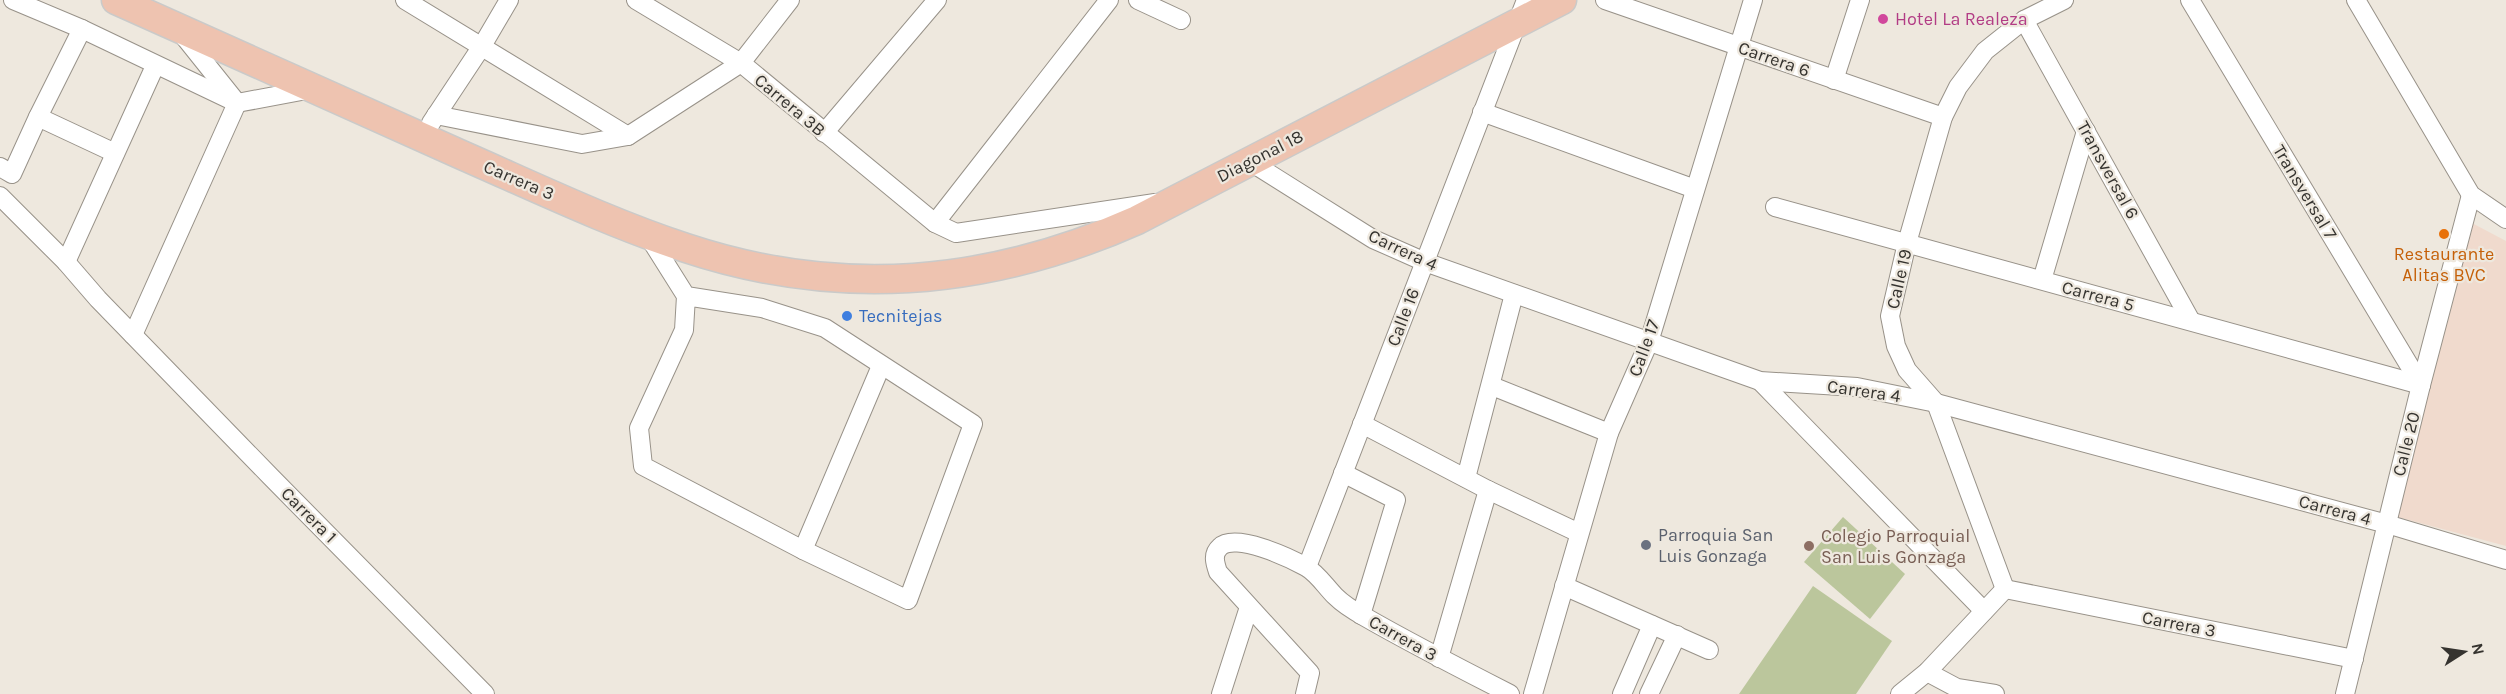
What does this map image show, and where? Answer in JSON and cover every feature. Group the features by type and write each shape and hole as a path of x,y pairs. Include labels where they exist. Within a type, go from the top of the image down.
{"main road":[{"name":"Carrera 3","path":"116,0 312,89 429,126 646,233 725,260 798,274 850,279 944,276"},
{"name":"Diagonal 18","path":"944,276 1018,263 1108,233 1249,161 1521,13 1562,0"}],"street":[{"path":"0,6 3,0"},
{"path":"13,0 82,29 155,66 237,103 312,89"},
{"path":"405,0 628,136"},
{"path":"509,0 482,46 429,126 582,144 628,136 741,63 789,0"},
{"name":"Carrera 3B","path":"636,0 741,63 935,223"},
{"path":"824,133 937,0"},
{"path":"1109,0 935,223 956,232 1174,200"},
{"path":"1138,0 1181,20"},
{"name":"Carrera 6","path":"1605,0 1943,117"},
{"name":"Calle 17","path":"1533,694 1609,433 1649,342 1753,0"},
{"path":"1834,80 1860,0"},
{"name":"Transversal 7","path":"2190,0 2421,385"},
{"path":"2356,0 2471,195 2506,219"},
{"name":"Calle 19","path":"2005,589 1935,403 1907,370 1896,346 1890,316 1907,243 1943,117 1958,87 1985,51 2024,20 2057,1"},
{"name":"Calle 16","path":"1307,567 1521,13"},
{"name":"Transversal 6","path":"2024,20 2191,321"},
{"path":"177,28 237,103"},
{"path":"6,170 38,117 82,29"},
{"path":"66,262 155,66"},
{"path":"134,335 237,103"},
{"path":"1482,112 1695,189"},
{"path":"38,117 115,153"},
{"path":"2042,280 2086,131"},
{"name":"Carrera 4","path":"1249,161 1373,238 1425,262 1760,381 1857,387 1935,403 2386,524 2506,560"},
{"name":"Calle 20","path":"2345,694 2421,385 2471,195"},
{"name":"Carrera 1","path":"0,196 485,694"},
{"name":"Carrera 5","path":"1774,207 2421,385"},
{"path":"646,233 686,296 684,330 639,428 643,466 803,550 908,600 973,424 825,328 762,308 686,296"},
{"path":"1466,478 1492,386 1514,294"},
{"path":"803,550 881,366"},
{"path":"1760,381 1984,611"},
{"path":"1492,386 1609,433"},
{"path":"1362,424 1488,490 1579,533"},
{"path":"1343,473 1396,500 1361,615"},
{"path":"1439,658 1488,490"},
{"path":"1305,694 1310,673 1249,608 1218,572 1214,562 1215,555 1221,546 1229,542 1250,543 1307,567"},
{"name":"Carrera 3","path":"1307,567 1337,598 1361,615 1510,694"},
{"path":"1564,586 1709,650"},
{"path":"1900,694 1927,672 2005,589"},
{"name":"Carrera 3","path":"2005,589 2354,658"},
{"path":"1221,694 1249,608"},
{"path":"1622,694 1652,625"},
{"path":"1649,694 1677,635"},
{"path":"1927,672 1957,688 1995,694"}],"shaded area":[{"path":"2470,222 2506,241 2506,546 2394,516"}],"green space":[{"path":"1843,517 1905,574 1870,619 1804,562"},
{"path":"1813,586 1892,641 1856,694 1739,694"}],"place":[{"name":"Hotel La Realeza","path":"1883,19"},
{"name":"Restaurante Alitas BVC","path":"2444,234"},
{"name":"Tecnitejas","path":"847,316"},
{"name":"Parroquia San Luis Gonzaga","path":"1646,545"},
{"name":"Colegio Parroquial San Luis Gonzaga","path":"1809,546"}]}
